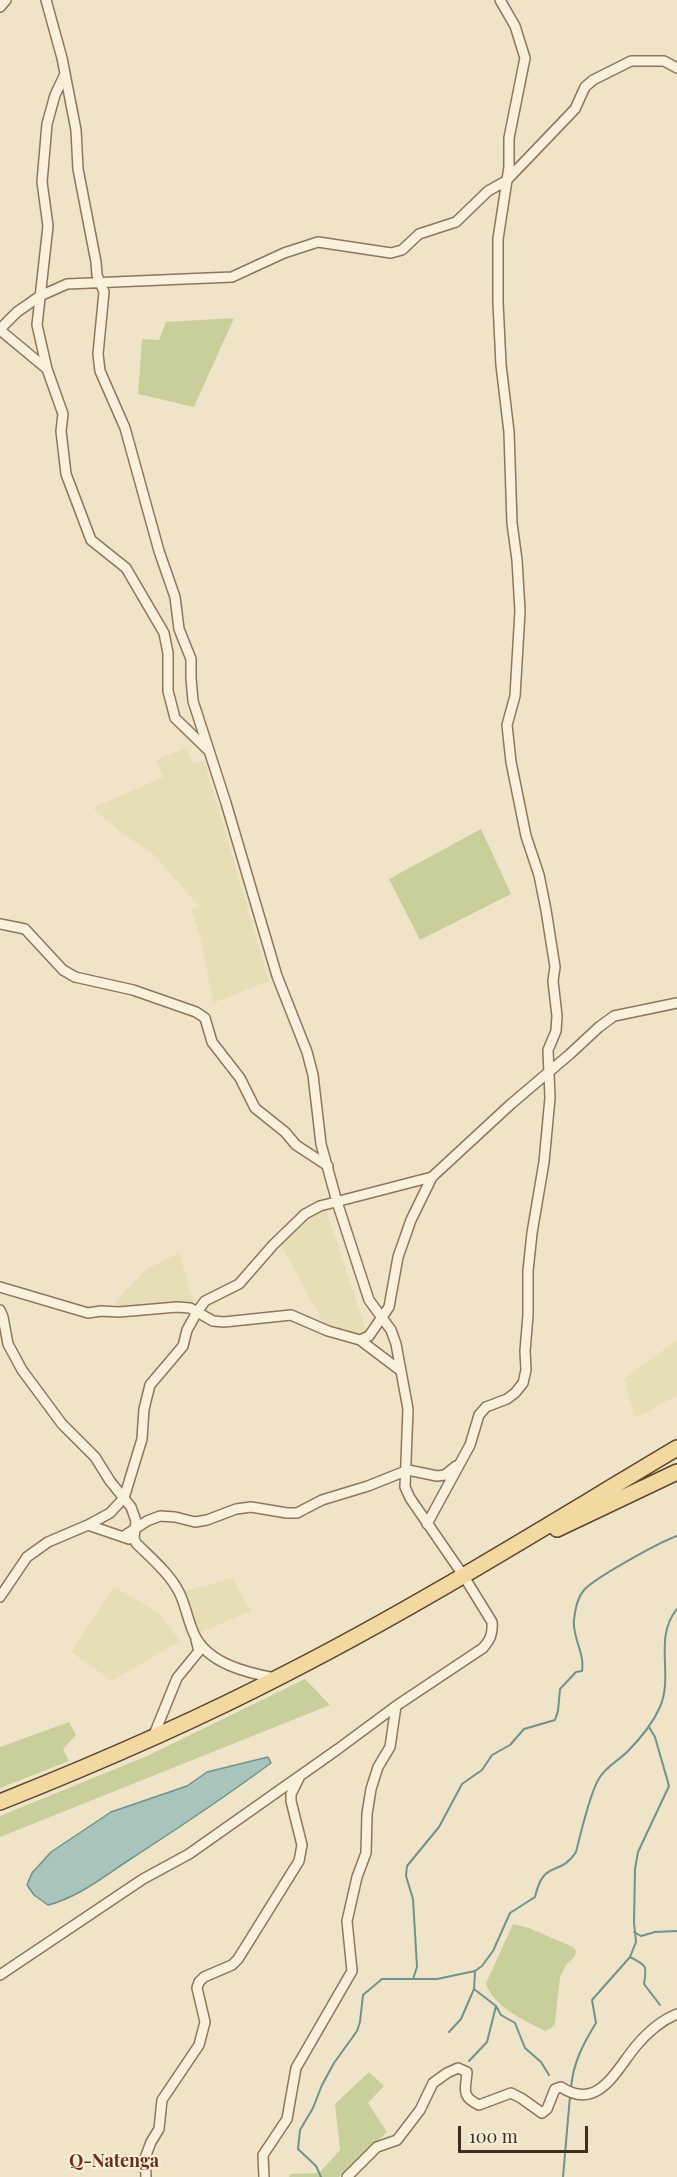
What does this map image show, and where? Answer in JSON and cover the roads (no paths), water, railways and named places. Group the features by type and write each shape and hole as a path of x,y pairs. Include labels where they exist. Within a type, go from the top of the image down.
{"main road":[{"path":"0,1802 99,1762 278,1678 463,1575 677,1448"},
{"path":"463,1575 677,1472"}],"street":[{"path":"0,7 6,0"},
{"path":"0,1975 143,1879 189,1854 396,1706 483,1648 490,1640 493,1631 492,1622 405,1487 408,1420 392,1330 369,1300 337,1202 321,1144 310,1063 277,976 226,803 193,702 190,678 191,659 179,628 175,597 159,551 124,428 100,371 98,354 104,292 97,275 78,169 76,130 65,74 46,0"},
{"path":"428,1524 470,1445 479,1415 486,1407 507,1399 515,1393 526,1371 528,1271 544,1162 550,1098 548,1050 556,1031 557,1016 553,981 555,968 546,910 539,875 526,836 511,762 507,725 515,696 520,611 512,523 509,432 501,365 498,239 508,167 509,138 525,58 515,26 500,0"},
{"path":"47,369 0,330 17,312 40,296 67,284 232,277 318,242 391,253 402,250 419,234 456,222 488,191 506,181 575,109 585,87 593,80 631,61 664,61 677,68"},
{"path":"65,74 55,95 47,124 42,182 48,226 37,325 47,369 63,414 61,431 66,474 91,540 126,568 164,633 168,653 168,691 175,718 210,752"},
{"path":"0,924 25,929 63,970 75,977 132,990 196,1012 205,1018 212,1042 240,1078 255,1108 285,1132 296,1145 328,1166"},
{"path":"360,1340 369,1336 389,1307 398,1257 411,1220 432,1177 549,1070 614,1016 677,1004"},
{"path":"0,1597 27,1557 48,1542 88,1526 110,1513 124,1498 142,1439 144,1409 150,1384 183,1346 187,1330 205,1301 239,1284 273,1245 305,1214 320,1206 432,1177"},
{"path":"0,1287 88,1313 177,1307 190,1308 213,1321 224,1322 291,1314 328,1331 360,1340 401,1371"},
{"path":"0,1310 8,1344 22,1370 62,1424 95,1457 110,1481 131,1507 136,1521 134,1538 136,1543"},
{"path":"124,1536 160,1516 195,1522 236,1509 251,1507 297,1513 322,1500 368,1486 405,1471 445,1475 460,1462"},
{"path":"88,1526 124,1536 136,1543 169,1577 180,1593 196,1638 199,1651 177,1678 153,1737"},
{"path":"196,1638 208,1651 230,1665 251,1674 278,1678"},
{"path":"264,2177 263,2155 287,2119 296,2068 352,1971 347,1921 357,1877 366,1853 367,1815 371,1789 378,1767 390,1747 396,1706"},
{"path":"146,2177 145,2158 150,2142 159,2129 162,2100 199,2045 205,2022 198,1988 200,1982 204,1977 232,1965 238,1959 299,1862 302,1845 291,1794 300,1776"},
{"path":"347,2177 376,2147 397,2140 420,2110 433,2083 447,2073 458,2068 467,2072 464,2090 467,2097 479,2105 511,2093 542,2113 547,2109 555,2089 561,2087 570,2093 584,2096 594,2094 617,2074 637,2045 661,2023 677,2014"}],"water":[{"path":"268,1757 271,1763 254,1776 80,1892 48,1905 34,1895 27,1885 32,1873 51,1852 111,1812 187,1786 207,1772"}],"waterway":[{"path":"413,1979 417,1967 413,1899 406,1876 407,1866 439,1827 462,1784 482,1770 492,1755 510,1745 524,1729 555,1720 560,1689 576,1672 582,1671 582,1658 574,1620 578,1600 584,1590 629,1560 677,1536"},
{"path":"321,2177 316,2166 298,2149 300,2130 334,2063 357,2031 363,1995 382,1979 437,1979 475,1971 482,1966 493,1951 510,1913 535,1897 547,1872 570,1860 576,1852 596,1783 606,1770 636,1742 650,1725 660,1707 664,1695 666,1632 677,1609"},
{"path":"571,2088 579,2054 596,2023 592,2000 630,1957 636,1942 635,1869 638,1852 669,1786 655,1737 649,1727"},
{"path":"634,1932 641,1936 655,1932 677,1931"},
{"path":"630,1957 644,1967 644,1984 660,2005"},
{"path":"475,1972 474,1989 496,2006 501,2015 515,2023 525,2048 541,2062 549,2075"},
{"path":"449,2032 461,2019 474,1989"},
{"path":"469,2061 487,2042 496,2006"},
{"path":"563,2177 570,2096"}],"district":[{"name":"Q-Natenga","path":"114,2161"}]}
